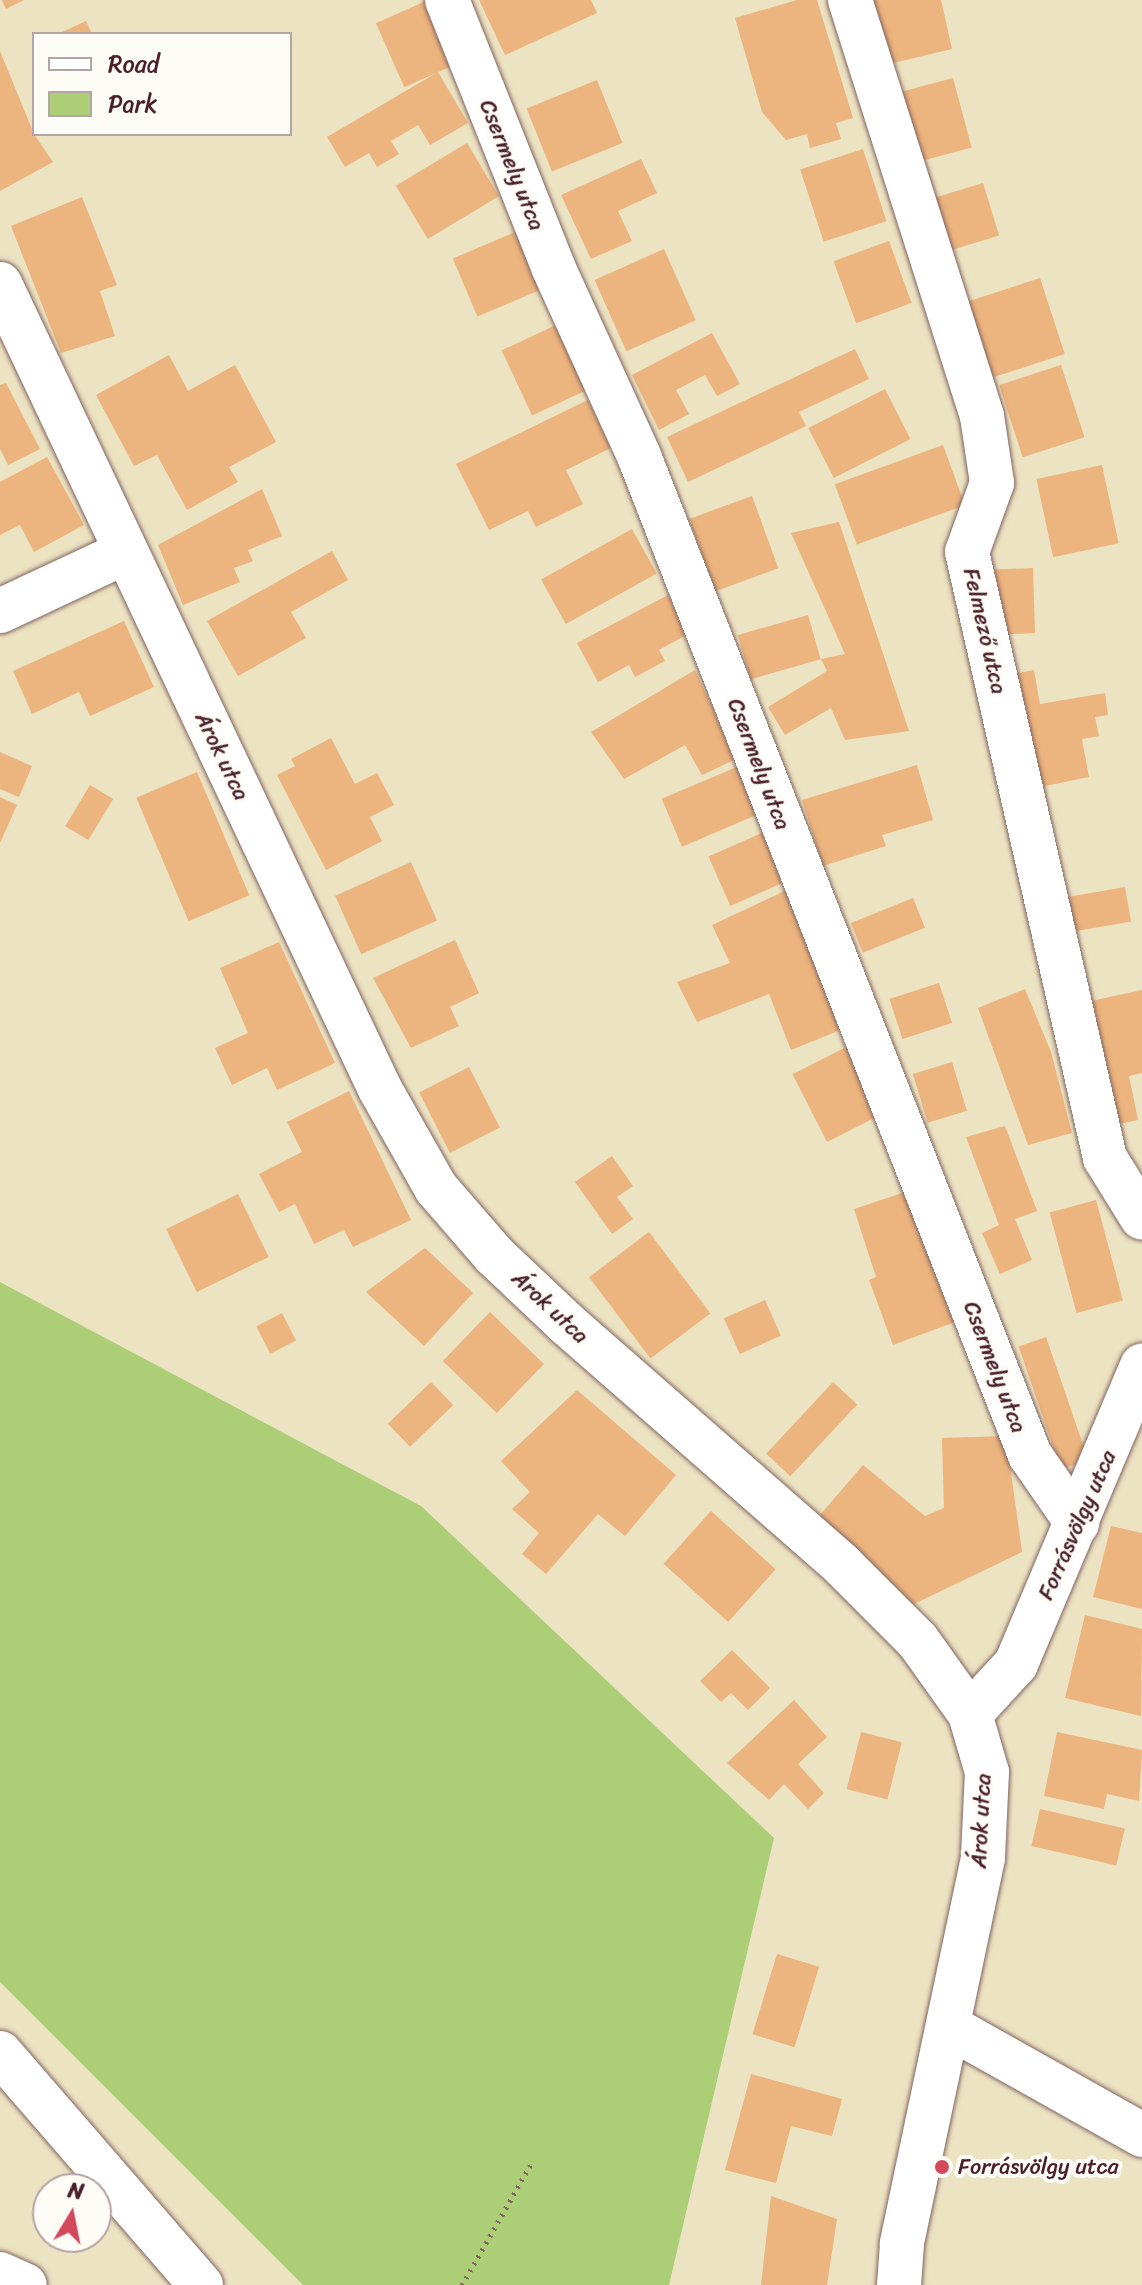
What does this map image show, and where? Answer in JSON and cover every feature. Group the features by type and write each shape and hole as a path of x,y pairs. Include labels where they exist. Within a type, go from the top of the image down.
{"street":[{"name":"Csermely utca","path":"447,0 553,267 639,456 1030,1455 1077,1523"},
{"name":"Felmező utca","path":"850,0 982,416 992,483 967,552 1105,1158 1142,1218"},
{"name":"Árok utca","path":"0,284 124,553 380,1089 436,1188 494,1255 567,1324 842,1565 918,1641 970,1714 987,1772 983,1858 902,2244 899,2285"},
{"path":"0,611 124,553"},
{"name":"Forrásvölgy utca","path":"970,1714 1016,1664 1142,1366"},
{"path":"948,2026 1142,2135"},
{"path":"5,2070 201,2285"},
{"path":"0,2274 25,2285"}],"path":[{"path":"462,2285 531,2164"}],"green space":[{"path":"0,1282 421,1506 774,1838 669,2285 303,2285 0,1982"}],"building":[{"path":"2,0 24,0 6,9"},
{"path":"428,0 456,64 404,87 376,23"},
{"path":"479,0 591,0 597,13 505,55"},
{"path":"797,0 817,0 853,118 836,123 841,139 810,148 807,134 786,140 762,112 735,18"},
{"path":"865,0 941,0 952,49 881,66"},
{"path":"86,21 91,32 62,32"},
{"path":"0,51 32,129 32,136 35,136 53,162 0,191"},
{"path":"438,72 468,123 430,145 418,125 391,141 399,154 377,167 369,153 345,167 327,137"},
{"path":"953,78 972,148 914,163 895,94"},
{"path":"597,80 622,143 552,172 527,108"},
{"path":"467,143 499,196 428,239 396,186"},
{"path":"863,149 886,221 824,242 800,169"},
{"path":"641,159 657,193 618,211 632,241 591,259 561,195"},
{"path":"983,183 999,236 946,252 929,199"},
{"path":"82,197 117,285 100,291 115,336 61,353 11,226"},
{"path":"520,230 545,288 477,317 453,259"},
{"path":"889,241 912,303 856,323 834,261"},
{"path":"664,249 696,320 626,351 595,280"},
{"path":"1040,278 1065,354 989,379 964,303"},
{"path":"556,325 586,390 532,416 502,350"},
{"path":"712,333 740,384 717,396 705,375 676,390 689,414 659,430 632,375"},
{"path":"855,349 869,379 799,412 806,426 688,482 667,437"},
{"path":"169,355 188,391 235,365 276,442 229,467 238,482 187,510 157,455 134,466 96,395"},
{"path":"1061,365 1084,437 1023,457 999,385"},
{"path":"6,383 40,449 8,465 0,449 0,385"},
{"path":"885,389 910,439 834,478 808,428"},
{"path":"588,400 611,448 566,470 583,504 536,527 528,511 489,530 456,464"},
{"path":"943,445 965,505 857,544 835,484"},
{"path":"47,457 84,525 34,552 20,525 0,535 0,482"},
{"path":"1102,465 1119,543 1053,557 1036,479"},
{"path":"262,489 282,536 248,550 253,561 234,568 240,582 183,605 158,545"},
{"path":"752,496 778,568 715,591 689,519"},
{"path":"839,522 909,731 845,740 831,708 785,735 768,707 827,671 821,659 845,654 791,533"},
{"path":"632,529 657,574 566,624 541,579"},
{"path":"332,551 348,580 291,612 306,638 238,676 207,621"},
{"path":"1033,568 1035,633 994,635 979,570"},
{"path":"668,595 688,634 659,650 665,661 635,677 629,665 598,682 577,643"},
{"path":"808,615 821,659 751,679 738,635"},
{"path":"124,621 154,687 90,716 79,692 32,714 13,671"},
{"path":"695,670 736,759 702,775 685,745 624,779 591,732"},
{"path":"1034,670 1040,704 1105,693 1108,715 1095,717 1099,736 1082,739 1089,777 1040,787 1008,675"},
{"path":"331,738 355,784 377,773 394,805 370,817 382,841 326,870 277,775 295,766 291,759"},
{"path":"0,752 32,766 19,797 0,789"},
{"path":"917,765 933,820 882,835 886,846 823,866 802,800"},
{"path":"739,766 759,814 682,847 662,799"},
{"path":"197,772 249,895 189,921 136,798"},
{"path":"90,785 113,799 88,840 65,826"},
{"path":"0,797 17,805 0,843"},
{"path":"766,831 788,880 730,906 708,857"},
{"path":"411,862 437,920 361,954 335,896"},
{"path":"1125,887 1131,921 1068,933 1062,898"},
{"path":"791,888 843,1029 791,1050 769,994 697,1022 677,982 730,963 712,925"},
{"path":"913,898 925,928 863,953 851,923"},
{"path":"455,940 479,993 450,1007 459,1026 411,1048 373,978"},
{"path":"279,942 335,1063 277,1090 267,1068 232,1085 215,1048 248,1033 220,968"},
{"path":"939,983 952,1023 903,1039 890,999"},
{"path":"1025,989 1051,1052 1072,1133 1028,1145 978,1008"},
{"path":"1142,990 1142,1073 1129,1076 1138,1120 1109,1126 1077,1004"},
{"path":"846,1047 881,1115 827,1142 793,1074"},
{"path":"952,1062 967,1111 928,1123 913,1074"},
{"path":"469,1067 500,1128 450,1153 419,1092"},
{"path":"349,1091 411,1220 353,1247 344,1230 314,1244 295,1204 279,1212 259,1174 302,1152 287,1122"},
{"path":"1005,1126 1037,1211 1015,1219 1032,1260 1000,1274 982,1233 999,1225 966,1137"},
{"path":"612,1156 633,1186 617,1197 633,1219 612,1234 575,1182"},
{"path":"908,1191 955,1322 893,1345 869,1280 876,1277 854,1209"},
{"path":"238,1194 269,1257 197,1292 166,1229"},
{"path":"1096,1200 1123,1300 1077,1313 1050,1212"},
{"path":"649,1232 710,1313 650,1359 589,1277"},
{"path":"425,1248 473,1293 424,1346 366,1292"},
{"path":"765,1300 781,1336 740,1354 724,1318"},
{"path":"490,1312 544,1364 497,1413 443,1361"},
{"path":"282,1313 296,1341 270,1354 256,1326"},
{"path":"1046,1337 1088,1460 1061,1469 1019,1346"},
{"path":"431,1382 453,1405 410,1447 388,1424"},
{"path":"833,1382 857,1405 790,1476 766,1454"},
{"path":"577,1390 676,1475 625,1536 598,1514 546,1574 522,1554 539,1533 512,1509 530,1492 501,1461"},
{"path":"1006,1436 1022,1552 910,1606 814,1522 863,1465 925,1516 944,1508 942,1438"},
{"path":"711,1511 776,1569 728,1622 663,1564"},
{"path":"1111,1526 1142,1533 1142,1609 1093,1597"},
{"path":"1085,1615 1142,1629 1141,1716 1065,1698"},
{"path":"732,1650 770,1688 748,1710 731,1693 721,1702 700,1681"},
{"path":"794,1700 827,1737 798,1764 824,1793 808,1809 784,1784 769,1800 727,1763"},
{"path":"861,1732 902,1742 887,1799 847,1789"},
{"path":"1057,1732 1142,1750 1139,1801 1107,1794 1104,1809 1044,1796"},
{"path":"1040,1809 1125,1829 1116,1866 1031,1846"},
{"path":"777,1954 819,1967 795,2047 752,2034"},
{"path":"751,2074 842,2099 832,2136 791,2126 776,2183 725,2170"},
{"path":"771,2196 837,2219 827,2285 761,2285"}],"place":[{"name":"Forrásvölgy utca","path":"942,2167"}]}
